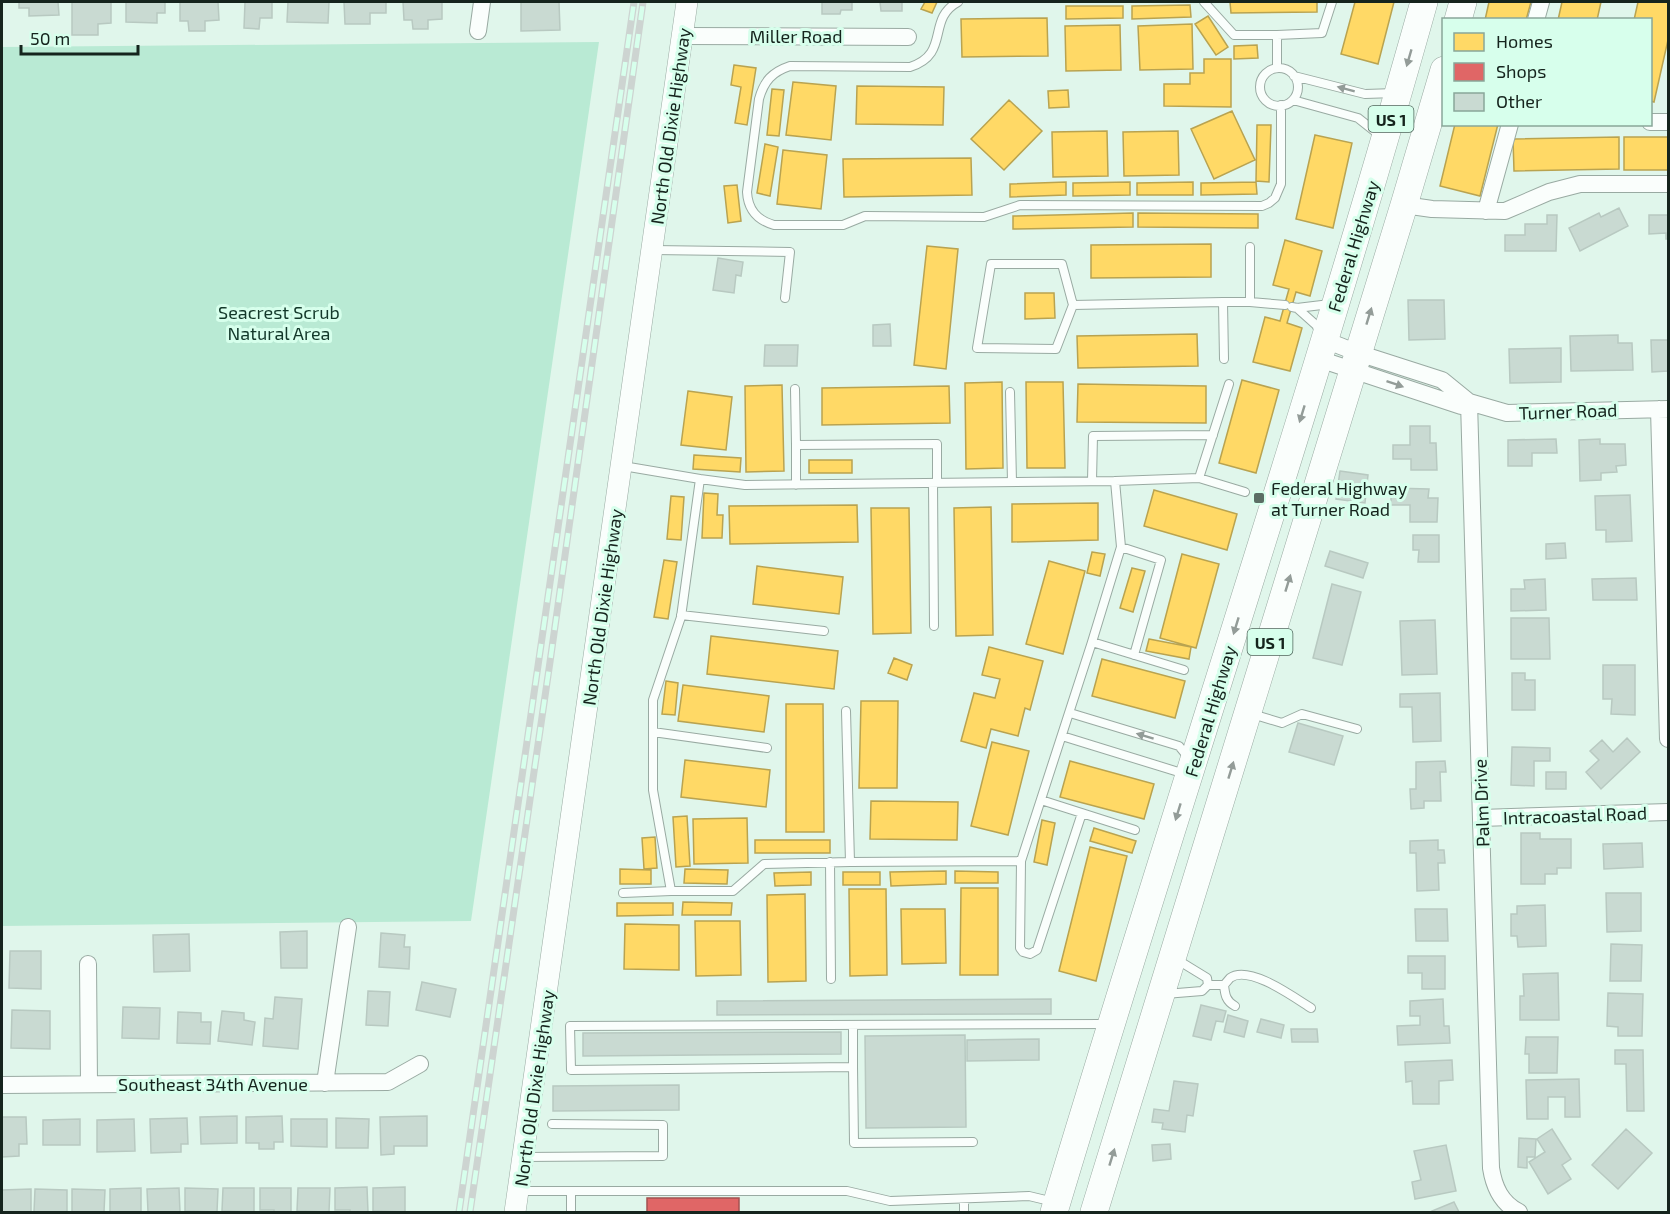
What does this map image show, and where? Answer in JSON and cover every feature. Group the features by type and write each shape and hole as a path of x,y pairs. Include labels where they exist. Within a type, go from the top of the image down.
{"main road":[{"name":"Federal Highway","path":"1060,1209 1114,1020 1336,304 1424,2"},
{"path":"1459,18 1463,2"},
{"name":"Federal Highway","path":"1097,1204 1404,205 1442,73"},
{"path":"1153,1023 1150,1007 1152,987 1206,809 1208,795 1205,780 1192,770"},
{"path":"1097,1204 1083,1172 1084,1158 1115,1060 1119,1041 1114,1020"}],"street":[{"path":"478,31 482,2"},
{"name":"North Old Dixie Highway","path":"515,1212 687,2"},
{"path":"1537,18 1541,2"},
{"name":"Miller Road","path":"683,36 908,37"},
{"path":"1486,211 1509,126"},
{"path":"1404,205 1432,209 1505,211 1549,192 1580,184 1668,184"},
{"name":"Turner Road","path":"1322,349 1461,406 1469,402 1507,413 1664,409"},
{"name":"Palm Drive","path":"1469,402 1491,1168 1493,1180 1504,1201 1519,1212"},
{"path":"1664,409 1668,739"},
{"name":"Intracoastal Road","path":"1481,818 1668,812"},
{"path":"325,1083 348,927"},
{"path":"88,964 89,1084"},
{"name":"Southeast 34th Avenue","path":"2,1085 387,1082 420,1064"}],"lane":[{"path":"958,2 944,14 934,49 920,64 910,67 790,66 769,77 762,87 759,99 747,192 747,202 757,217 774,225 843,225 865,216 984,217 1020,205 1262,206 1275,198 1281,184 1281,105"},
{"path":"1204,2 1234,35 1322,33 1332,2"},
{"path":"1276,35 1276,68"},
{"path":"1293,100 1298,88 1297,81 1289,71 1276,68 1265,74 1261,80 1261,92 1268,103 1281,105 1293,100 1358,118 1385,140"},
{"path":"1294,76 1365,94 1399,93"},
{"path":"1250,247 1250,302"},
{"path":"653,250 789,252 785,298"},
{"path":"992,264 1062,264 1073,305 1056,349 977,348 992,264"},
{"path":"1223,302 1224,359"},
{"path":"1073,305 1250,302 1291,307 1336,304"},
{"path":"1291,307 1316,325 1322,349"},
{"path":"1199,478 1229,384"},
{"path":"795,389 796,485"},
{"path":"1010,392 1012,482"},
{"path":"1092,481 1093,436 1213,435"},
{"path":"796,446 937,444 934,626"},
{"path":"622,465 745,485 1199,478 1245,492"},
{"path":"671,891 654,790 653,700 681,615 700,479"},
{"path":"1082,813 1036,950 1030,954 1023,952 1020,948 1021,861 1121,547 1115,481"},
{"path":"1121,547 1161,560 1134,655"},
{"path":"681,615 824,631"},
{"path":"1092,642 1184,670"},
{"path":"846,711 850,862"},
{"path":"1070,713 1179,746 1192,770"},
{"path":"1248,713 1282,723 1302,714 1357,729"},
{"path":"653,732 767,748"},
{"path":"1062,736 1192,770"},
{"path":"1041,800 1135,830"},
{"path":"623,893 733,891 764,864 1021,861"},
{"path":"830,862 831,979"},
{"path":"1162,994 1203,991 1208,985 1207,978 1173,957"},
{"path":"1235,1006 1229,1003 1224,985 1230,978 1237,975 1260,978 1311,1008"},
{"path":"1208,985 1224,985"},
{"path":"853,1067 571,1070 570,1026 853,1025 1114,1020"},
{"path":"853,1025 854,1143 973,1142"},
{"path":"524,1157 663,1156 663,1125 552,1124"},
{"path":"519,1191 847,1191 890,1201 1029,1196 1060,1209"},
{"path":"571,1191 571,1212"},
{"path":"964,1199 964,1212"}],"green space":[{"name":"Seacrest Scrub Natural Area","path":"599,42 471,921 2,926 2,47"}],"building: Homes":[{"path":"925,2 937,2 932,13 921,9"},
{"path":"1230,2 1317,2 1317,12 1231,13"},
{"path":"1355,2 1394,2 1378,64 1341,54"},
{"path":"1489,2 1531,2 1527,18 1485,18"},
{"path":"1562,2 1601,2 1597,18 1558,18"},
{"path":"1638,2 1668,2 1668,40 1654,102 1652,102 1652,18 1634,18"},
{"path":"1190,5 1191,17 1132,19 1132,6"},
{"path":"1066,6 1123,6 1123,18 1066,19"},
{"path":"1208,16 1228,47 1216,55 1195,24"},
{"path":"1047,18 1048,56 962,57 961,19"},
{"path":"1192,24 1193,69 1140,70 1138,26"},
{"path":"1120,25 1121,70 1066,71 1065,26"},
{"path":"1257,45 1258,58 1234,59 1234,46"},
{"path":"1204,59 1231,59 1231,107 1164,106 1164,84 1190,84 1190,73 1204,73"},
{"path":"734,65 756,68 747,125 735,123 741,87 731,85"},
{"path":"793,82 836,86 831,140 786,135"},
{"path":"857,86 944,87 943,125 856,124"},
{"path":"772,89 784,90 779,136 767,135"},
{"path":"1068,90 1069,107 1049,108 1048,91"},
{"path":"1009,100 1042,131 1004,170 971,139"},
{"path":"1232,111 1255,160 1214,179 1191,129"},
{"path":"1257,125 1271,125 1269,182 1256,181"},
{"path":"1455,126 1498,126 1480,196 1440,186"},
{"path":"1107,131 1108,176 1053,177 1052,132"},
{"path":"1178,131 1179,175 1124,176 1123,132"},
{"path":"1315,135 1352,143 1333,228 1296,219"},
{"path":"1619,137 1619,169 1514,171 1513,139"},
{"path":"1624,137 1668,137 1668,170 1624,170"},
{"path":"765,144 778,147 770,196 757,193"},
{"path":"783,150 827,155 821,209 777,204"},
{"path":"971,158 972,195 844,197 843,159"},
{"path":"1066,182 1066,195 1010,197 1010,184"},
{"path":"1130,182 1130,195 1073,196 1073,183"},
{"path":"1193,182 1193,195 1137,195 1137,183"},
{"path":"1256,182 1257,194 1201,195 1201,183"},
{"path":"737,185 741,221 728,223 724,186"},
{"path":"1133,213 1133,227 1013,229 1013,216"},
{"path":"1138,213 1258,214 1258,228 1138,227"},
{"path":"1285,240 1322,251 1310,296 1296,292 1287,323 1302,328 1290,371 1253,362 1265,317 1280,321 1289,289 1273,285"},
{"path":"1211,244 1211,277 1091,278 1091,245"},
{"path":"927,246 958,249 946,369 914,365"},
{"path":"1025,293 1054,293 1055,318 1025,319"},
{"path":"1197,334 1198,366 1078,368 1077,336"},
{"path":"1242,380 1279,390 1256,473 1219,463"},
{"path":"1002,382 1003,468 966,469 965,383"},
{"path":"1026,382 1063,382 1065,468 1027,468"},
{"path":"1078,384 1206,386 1206,423 1077,422"},
{"path":"782,385 784,471 746,472 745,386"},
{"path":"949,386 950,423 822,425 822,388"},
{"path":"688,391 732,397 726,450 681,445"},
{"path":"694,455 741,458 740,472 693,469"},
{"path":"809,460 852,460 852,473 809,473"},
{"path":"1154,490 1237,514 1227,550 1144,526"},
{"path":"704,493 718,494 717,515 723,515 722,538 702,538"},
{"path":"671,496 684,497 681,540 667,539"},
{"path":"1098,503 1098,540 1012,542 1012,504"},
{"path":"857,505 858,542 730,544 729,506"},
{"path":"991,507 993,635 956,636 954,508"},
{"path":"871,508 909,508 911,633 873,634"},
{"path":"1092,552 1105,554 1100,576 1087,573"},
{"path":"1182,554 1219,564 1196,648 1160,638"},
{"path":"664,560 677,562 668,619 654,617"},
{"path":"1049,561 1085,571 1063,654 1026,644"},
{"path":"757,566 843,577 839,614 753,604"},
{"path":"1132,568 1145,571 1133,612 1120,608"},
{"path":"711,636 838,651 834,689 707,674"},
{"path":"1149,639 1191,647 1189,659 1146,651"},
{"path":"989,647 1043,661 1030,710 1025,708 1018,736 991,729 986,748 961,741 974,693 995,698 1000,679 982,675"},
{"path":"894,658 912,665 907,680 888,673"},
{"path":"1102,659 1185,681 1175,718 1092,696"},
{"path":"666,681 678,683 675,715 662,714"},
{"path":"683,685 769,696 764,732 678,721"},
{"path":"861,701 898,701 897,788 859,788"},
{"path":"786,704 823,704 824,832 786,832"},
{"path":"992,742 1029,751 1008,835 971,826"},
{"path":"685,760 770,770 766,807 681,797"},
{"path":"1070,761 1154,784 1144,819 1060,797"},
{"path":"871,801 958,802 957,840 870,839"},
{"path":"687,816 690,866 676,867 673,817"},
{"path":"747,818 748,863 694,864 693,819"},
{"path":"1042,820 1055,823 1047,865 1034,862"},
{"path":"1094,828 1136,841 1132,853 1090,841"},
{"path":"655,837 657,868 644,869 642,838"},
{"path":"755,840 830,840 830,853 755,853"},
{"path":"1090,847 1127,856 1096,981 1059,971"},
{"path":"620,869 651,870 651,884 620,884"},
{"path":"685,869 728,870 727,884 684,883"},
{"path":"946,871 946,884 891,886 890,872"},
{"path":"955,871 998,872 998,883 955,883"},
{"path":"811,872 811,885 775,886 774,873"},
{"path":"843,872 880,872 880,885 843,885"},
{"path":"961,888 998,888 998,975 960,975"},
{"path":"849,889 886,889 887,975 850,976"},
{"path":"805,894 806,981 768,982 767,895"},
{"path":"683,902 732,903 731,915 682,915"},
{"path":"617,903 673,903 673,915 617,916"},
{"path":"901,909 945,909 946,963 902,964"},
{"path":"695,921 740,921 741,975 696,976"},
{"path":"625,924 679,925 679,970 624,969"}],"building: Shops":[{"path":"647,1198 739,1198 739,1212 647,1212"}],"building: Other":[{"path":"19,2 58,2 59,15 29,16 29,8 19,8"},
{"path":"72,2 111,2 111,23 98,24 98,35 72,35"},
{"path":"126,2 165,2 165,13 157,13 157,23 126,22"},
{"path":"180,2 218,2 219,20 205,21 205,31 189,31 188,21 180,21"},
{"path":"245,2 272,2 272,18 260,18 259,29 244,28"},
{"path":"288,2 329,2 328,23 287,22"},
{"path":"344,2 386,2 386,13 370,13 370,24 345,24"},
{"path":"403,2 442,2 442,19 428,20 428,29 413,29 412,20 404,20"},
{"path":"521,2 559,2 560,30 521,31"},
{"path":"822,2 852,2 852,10 841,10 840,14 822,14"},
{"path":"880,2 902,2 902,11 881,11"},
{"path":"1619,208 1628,226 1580,251 1569,228 1599,213 1601,217"},
{"path":"1547,215 1557,215 1556,251 1505,251 1505,235 1525,235 1525,224 1547,224"},
{"path":"1649,215 1668,215 1668,239 1666,239 1666,233 1649,234"},
{"path":"718,258 743,262 741,276 736,275 734,293 713,290"},
{"path":"1408,300 1444,300 1445,339 1409,340"},
{"path":"890,324 891,346 873,346 873,325"},
{"path":"1618,335 1618,343 1632,343 1633,370 1571,371 1570,336"},
{"path":"1651,340 1668,340 1668,371 1652,372"},
{"path":"765,345 798,345 797,366 764,366"},
{"path":"1561,348 1561,382 1510,383 1509,349"},
{"path":"1410,426 1430,426 1430,443 1436,443 1437,470 1411,470 1411,459 1393,459 1393,445 1410,445"},
{"path":"1556,439 1557,453 1532,453 1532,466 1508,466 1508,440"},
{"path":"1600,439 1600,444 1625,444 1626,465 1616,466 1617,472 1601,473 1601,480 1580,481 1579,440"},
{"path":"1340,471 1368,475 1365,503 1336,499"},
{"path":"1391,488 1429,489 1428,498 1438,498 1437,522 1410,522 1410,505 1391,505"},
{"path":"1630,495 1632,541 1606,542 1606,530 1596,530 1595,496"},
{"path":"1413,535 1439,535 1439,562 1418,562 1419,550 1413,550"},
{"path":"1565,543 1566,558 1546,559 1546,544"},
{"path":"1330,551 1368,563 1363,578 1325,566"},
{"path":"1636,578 1637,600 1593,600 1592,579"},
{"path":"1545,579 1546,610 1511,611 1511,589 1525,589 1524,580"},
{"path":"1332,584 1361,592 1342,665 1313,658"},
{"path":"1511,618 1549,618 1550,659 1511,659"},
{"path":"1435,620 1437,674 1402,675 1400,621"},
{"path":"1603,665 1635,665 1635,715 1611,714 1612,699 1603,699"},
{"path":"1512,673 1525,673 1525,680 1535,680 1535,710 1512,710"},
{"path":"1440,693 1441,741 1413,742 1412,707 1400,707 1400,694"},
{"path":"1298,723 1343,736 1334,765 1289,752"},
{"path":"1627,738 1640,752 1601,789 1586,772 1599,760 1590,751 1602,740 1613,752"},
{"path":"1512,747 1550,748 1550,761 1534,761 1534,786 1511,785"},
{"path":"1445,761 1446,772 1440,772 1441,801 1424,801 1424,808 1411,809 1410,789 1416,789 1416,762"},
{"path":"1546,772 1566,772 1566,789 1546,789"},
{"path":"1521,833 1540,833 1540,839 1571,839 1571,868 1557,868 1557,874 1545,874 1545,884 1521,884"},
{"path":"1438,840 1438,850 1444,850 1445,863 1438,863 1439,890 1417,891 1416,853 1410,853 1410,841"},
{"path":"1642,843 1643,867 1604,869 1603,844"},
{"path":"1606,893 1641,893 1641,931 1607,932"},
{"path":"1545,905 1546,946 1518,947 1517,936 1511,936 1511,914 1517,914 1517,906"},
{"path":"1415,909 1447,909 1448,941 1416,941"},
{"path":"307,931 307,968 281,968 280,932"},
{"path":"381,933 405,935 404,947 410,947 409,969 379,967"},
{"path":"189,934 190,971 154,972 153,935"},
{"path":"1611,944 1642,945 1641,981 1610,981"},
{"path":"10,951 41,951 41,989 9,988"},
{"path":"1408,956 1445,956 1445,989 1422,989 1422,973 1408,973"},
{"path":"1558,973 1559,1020 1520,1020 1520,996 1524,996 1523,974"},
{"path":"422,982 456,989 450,1017 416,1010"},
{"path":"368,991 390,992 388,1026 366,1025"},
{"path":"1608,993 1643,994 1642,1036 1618,1036 1618,1027 1607,1026"},
{"path":"275,997 302,999 298,1049 263,1046 265,1018 273,1019"},
{"path":"1051,999 1051,1014 717,1015 717,1001"},
{"path":"1443,999 1444,1026 1449,1026 1450,1043 1398,1045 1397,1026 1420,1025 1420,1016 1410,1016 1410,1001"},
{"path":"1201,1005 1226,1011 1223,1022 1216,1021 1211,1040 1193,1036"},
{"path":"123,1007 160,1008 159,1039 122,1038"},
{"path":"12,1010 50,1011 50,1049 11,1048"},
{"path":"222,1011 244,1013 244,1020 255,1022 252,1045 218,1041"},
{"path":"178,1012 201,1013 201,1022 211,1022 210,1044 177,1043"},
{"path":"1228,1015 1248,1021 1244,1037 1224,1032"},
{"path":"1261,1019 1284,1025 1281,1038 1257,1032"},
{"path":"1291,1029 1317,1029 1318,1042 1292,1042"},
{"path":"841,1032 841,1054 583,1056 583,1033"},
{"path":"965,1035 966,1127 866,1128 865,1036"},
{"path":"1526,1037 1558,1037 1557,1073 1529,1073 1529,1054 1525,1054"},
{"path":"1039,1039 1039,1060 967,1061 967,1040"},
{"path":"1615,1050 1643,1050 1644,1111 1627,1111 1626,1064 1615,1064"},
{"path":"1452,1060 1453,1080 1439,1081 1439,1104 1413,1104 1412,1081 1406,1082 1405,1062"},
{"path":"1579,1079 1580,1117 1565,1117 1565,1097 1548,1097 1548,1119 1527,1119 1526,1080"},
{"path":"1174,1081 1198,1084 1193,1116 1187,1115 1185,1132 1162,1129 1163,1123 1152,1122 1154,1109 1169,1111"},
{"path":"679,1085 679,1110 553,1111 553,1086"},
{"path":"237,1116 237,1143 201,1144 200,1117"},
{"path":"282,1116 283,1142 274,1142 274,1149 259,1149 259,1143 246,1143 246,1117"},
{"path":"427,1116 427,1146 394,1146 394,1154 381,1155 380,1117"},
{"path":"2,1117 26,1117 27,1144 19,1144 19,1156 2,1157"},
{"path":"187,1118 188,1144 181,1144 181,1152 151,1153 150,1119"},
{"path":"336,1118 369,1119 368,1148 336,1148"},
{"path":"80,1119 80,1145 43,1145 43,1120"},
{"path":"134,1119 135,1151 97,1152 97,1120"},
{"path":"291,1119 327,1119 327,1147 291,1146"},
{"path":"1552,1129 1571,1159 1562,1165 1571,1179 1548,1194 1529,1162 1545,1152 1537,1139"},
{"path":"1626,1129 1652,1153 1618,1189 1592,1165"},
{"path":"1519,1138 1536,1139 1535,1157 1527,1157 1527,1168 1518,1167"},
{"path":"1170,1144 1171,1159 1153,1161 1152,1145"},
{"path":"1446,1145 1456,1191 1415,1199 1412,1182 1421,1180 1414,1151"},
{"path":"367,1187 368,1212 335,1210 335,1188"},
{"path":"405,1187 405,1212 373,1211 373,1188"},
{"path":"141,1188 141,1212 110,1212 110,1189"},
{"path":"179,1188 180,1212 148,1212 147,1189"},
{"path":"185,1188 218,1189 217,1212 185,1211"},
{"path":"223,1188 254,1188 254,1212 222,1211"},
{"path":"260,1188 291,1188 291,1212 260,1210"},
{"path":"298,1188 330,1188 329,1212 297,1211"},
{"path":"31,1189 31,1212 2,1212 2,1190"},
{"path":"35,1189 67,1190 67,1212 34,1212"},
{"path":"72,1189 105,1190 104,1212 72,1212"},
{"path":"1454,1202 1459,1212 1432,1211"}],"railway":[{"path":"459,1212 634,2"},
{"path":"470,1212 643,2"}],"place":[{"name":"Federal Highway at Turner Road","path":"1259,498"}]}
